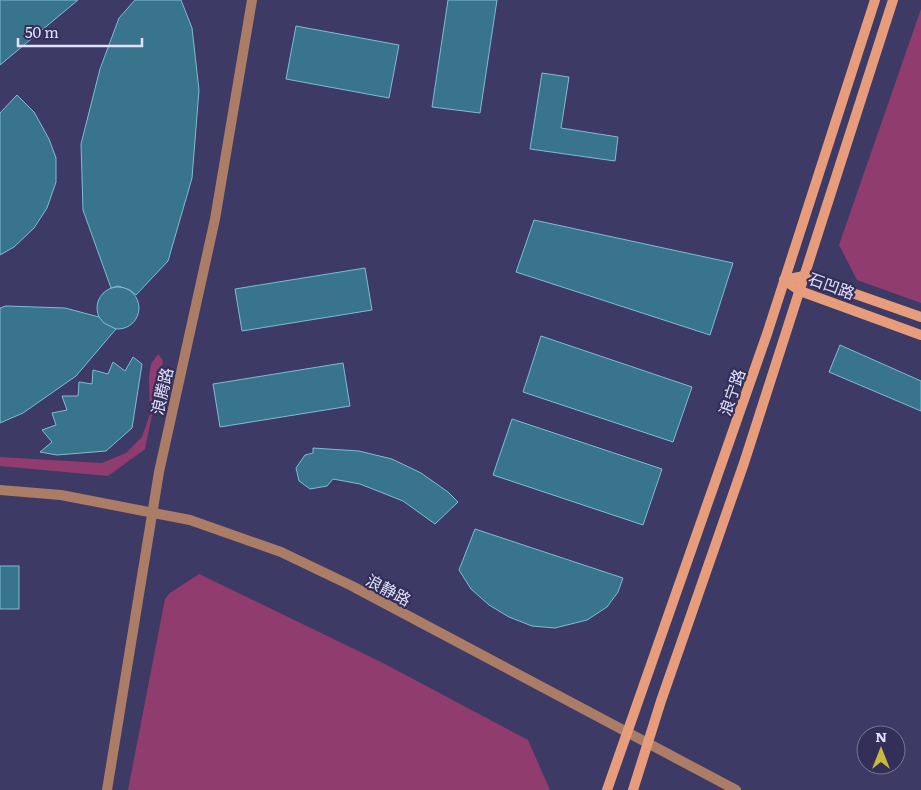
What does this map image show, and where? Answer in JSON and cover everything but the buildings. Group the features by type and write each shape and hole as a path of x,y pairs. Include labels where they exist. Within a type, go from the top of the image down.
{"main road":[{"name":"浪宁路","path":"608,790 626,732 645,687 784,280 875,0"},
{"path":"633,790 744,462 893,0"},
{"name":"石凹路","path":"784,280 804,276 921,317"},
{"name":"石凹路","path":"784,280 800,291 921,334"}],"street":[{"name":"浪腾路","path":"107,790 159,472 215,219 252,0"},
{"name":"浪静路","path":"0,490 61,495 152,512 198,523 266,546 317,569 736,790"}],"shaded area":[{"path":"921,9 921,303 857,280 839,245"},
{"path":"158,354 163,360 145,449 108,476 0,466 0,457 102,463 126,453 142,437 150,414 149,377 151,364"},
{"path":"199,574 383,663 528,740 550,790 128,790 165,599 170,593"}]}
